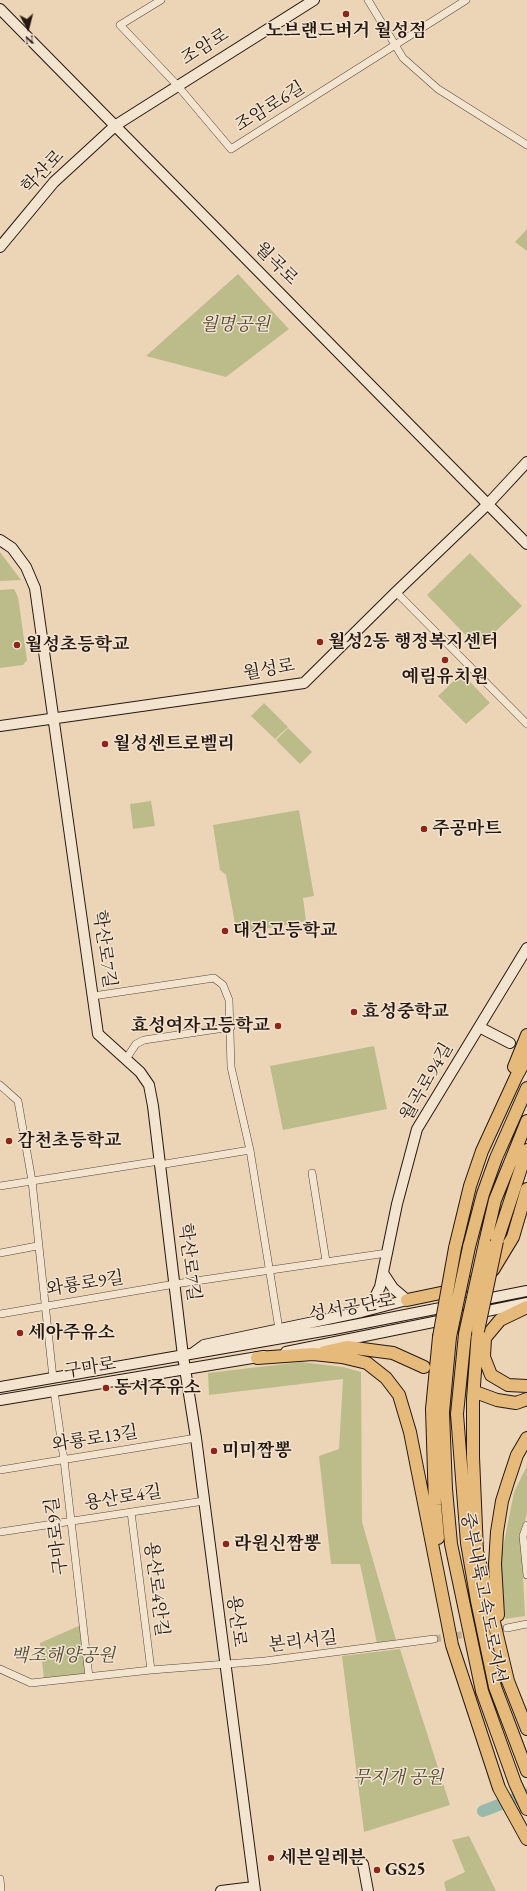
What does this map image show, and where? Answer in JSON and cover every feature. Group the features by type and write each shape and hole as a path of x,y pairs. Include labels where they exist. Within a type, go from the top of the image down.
{"highway":[{"path":"444,1607 435,1505 432,1409 444,1337 455,1248 470,1186 527,1035"},
{"path":"482,1151 516,1077 527,1057"},
{"name":"중부내륙고속도로지선","path":"527,1088 493,1166 483,1194 444,1337 443,1412 446,1489 451,1544 482,1690 515,1783 527,1809"},
{"name":"중부내륙고속도로지선","path":"527,1121 495,1200 491,1242 465,1334 457,1414 467,1543 476,1601 495,1687 527,1771"},
{"path":"527,1150 491,1242 478,1331 473,1399 473,1457 477,1551 508,1681 527,1729"},
{"path":"407,1300 455,1290 485,1276 493,1270 513,1237 527,1189"},
{"path":"527,1307 500,1320 485,1338 484,1357 491,1375 508,1385 527,1386"},
{"path":"257,1358 313,1354 347,1347 393,1353 424,1367"},
{"path":"313,1354 342,1357 366,1363 386,1378 399,1395 410,1432 452,1645 499,1788 527,1839"},
{"path":"478,1393 498,1400 516,1402 527,1399"},
{"path":"500,1648 495,1564 497,1532 502,1501 508,1482 517,1454 527,1438"},
{"path":"508,1482 527,1453"}],"main road":[{"name":"조암로","path":"116,125 177,85 314,0"},
{"name":"월곡로","path":"0,9 116,125 527,544"},
{"name":"학산로","path":"1,242 54,182 116,125"},
{"name":"월성로","path":"0,726 55,719 131,706 304,683 488,504 527,462"},
{"name":"학산로7길","path":"0,540 12,548 26,567 35,588 55,719 98,1034 140,1072 149,1084 175,1284 186,1355"},
{"name":"월곡로94길","path":"361,1312 375,1297 380,1287 417,1129 527,948"},
{"path":"479,1027 510,1043"},
{"path":"383,1273 393,1288 407,1300"},
{"name":"성서공단로","path":"186,1355 334,1329 527,1291"},
{"path":"186,1355 204,1345 361,1312 407,1300"},
{"name":"성서공단로","path":"185,1370 257,1358 527,1303"},
{"name":"용산로","path":"186,1355 185,1370 196,1438 224,1664 255,1889"},
{"name":"구마로","path":"0,1387 186,1355"},
{"name":"구마로","path":"0,1400 185,1370"},
{"path":"364,1864 368,1891"},
{"path":"221,1891 255,1889"}],"street":[{"path":"162,0 120,25 177,85"},
{"path":"368,0 403,58 438,90 527,144"},
{"name":"조암로6길","path":"177,85 231,149 396,46 466,0"},
{"path":"396,592 527,724"},
{"path":"93,996 214,978 223,986 229,1000 231,1066 250,1150 279,1329"},
{"path":"126,1059 136,1044 144,1040 231,1027"},
{"path":"0,1085 18,1101 32,1181 44,1306 53,1378"},
{"path":"0,1186 250,1150"},
{"path":"312,1173 326,1261"},
{"path":"0,1253 38,1246"},
{"name":"와룡로9길","path":"0,1314 175,1284 387,1253"},
{"name":"구마로9길","path":"54,1391 64,1460 89,1677"},
{"name":"와룡로13길","path":"0,1470 196,1438"},
{"name":"용산로4길","path":"0,1532 204,1501"},
{"name":"용산로4안길","path":"131,1512 151,1670"},
{"path":"527,1525 523,1536 527,1575"},
{"path":"507,1628 527,1624"},
{"name":"본리서길","path":"0,1669 30,1683 151,1670 265,1661 434,1639"},
{"path":"0,1879 1,1891"}],"green space":[{"path":"527,229 527,251 515,242"},
{"name":"월명공원","path":"238,274 289,329 226,377 146,356"},
{"path":"0,552 21,580 0,581"},
{"path":"470,553 522,606 478,648 427,595"},
{"path":"14,589 18,597 27,660 23,665 0,668 0,590"},
{"path":"462,673 490,703 466,724 438,696"},
{"path":"264,703 288,727 275,739 251,716"},
{"path":"288,728 312,752 300,764 276,740"},
{"path":"151,801 155,826 133,829 130,804"},
{"path":"299,810 314,896 303,898 306,921 237,934 226,875 220,870 213,825"},
{"path":"374,1046 387,1109 283,1130 270,1066"},
{"path":"301,1362 343,1367 361,1372 362,1522 396,1640 377,1643 360,1564 331,1564 319,1456 339,1449 343,1379 209,1395 208,1373"},
{"path":"527,1466 527,1513 521,1536 525,1616 505,1619 501,1558 514,1492"},
{"name":"백조해양공원","path":"81,1625 87,1675 44,1679 40,1643"},
{"name":"무지개 공원","path":"400,1649 450,1805 364,1832 342,1656"},
{"path":"469,1836 496,1891 446,1891 444,1882 465,1872 452,1840"}],"waterway":[{"path":"483,1811 527,1794"}],"tunnel":[{"path":"434,1639 507,1628"}],"place":[{"name":"노브랜드버거 월성점","path":"346,14"},
{"name":"월성2동 행정복지센터","path":"320,642"},
{"name":"월성초등학교","path":"17,645"},
{"name":"예림유치원","path":"445,660"},
{"name":"월성센트로벨리","path":"105,744"},
{"name":"주공마트","path":"424,829"},
{"name":"대건고등학교","path":"225,931"},
{"name":"효성중학교","path":"354,1012"},
{"name":"효성여자고등학교","path":"278,1026"},
{"name":"감천초등학교","path":"9,1141"},
{"name":"세아주유소","path":"20,1333"},
{"name":"동서주유소","path":"106,1388"},
{"name":"미미짬뽕","path":"214,1451"},
{"name":"라원신짬뽕","path":"226,1544"},
{"name":"세븐일레븐","path":"271,1858"},
{"name":"GS25","path":"377,1870"}]}
